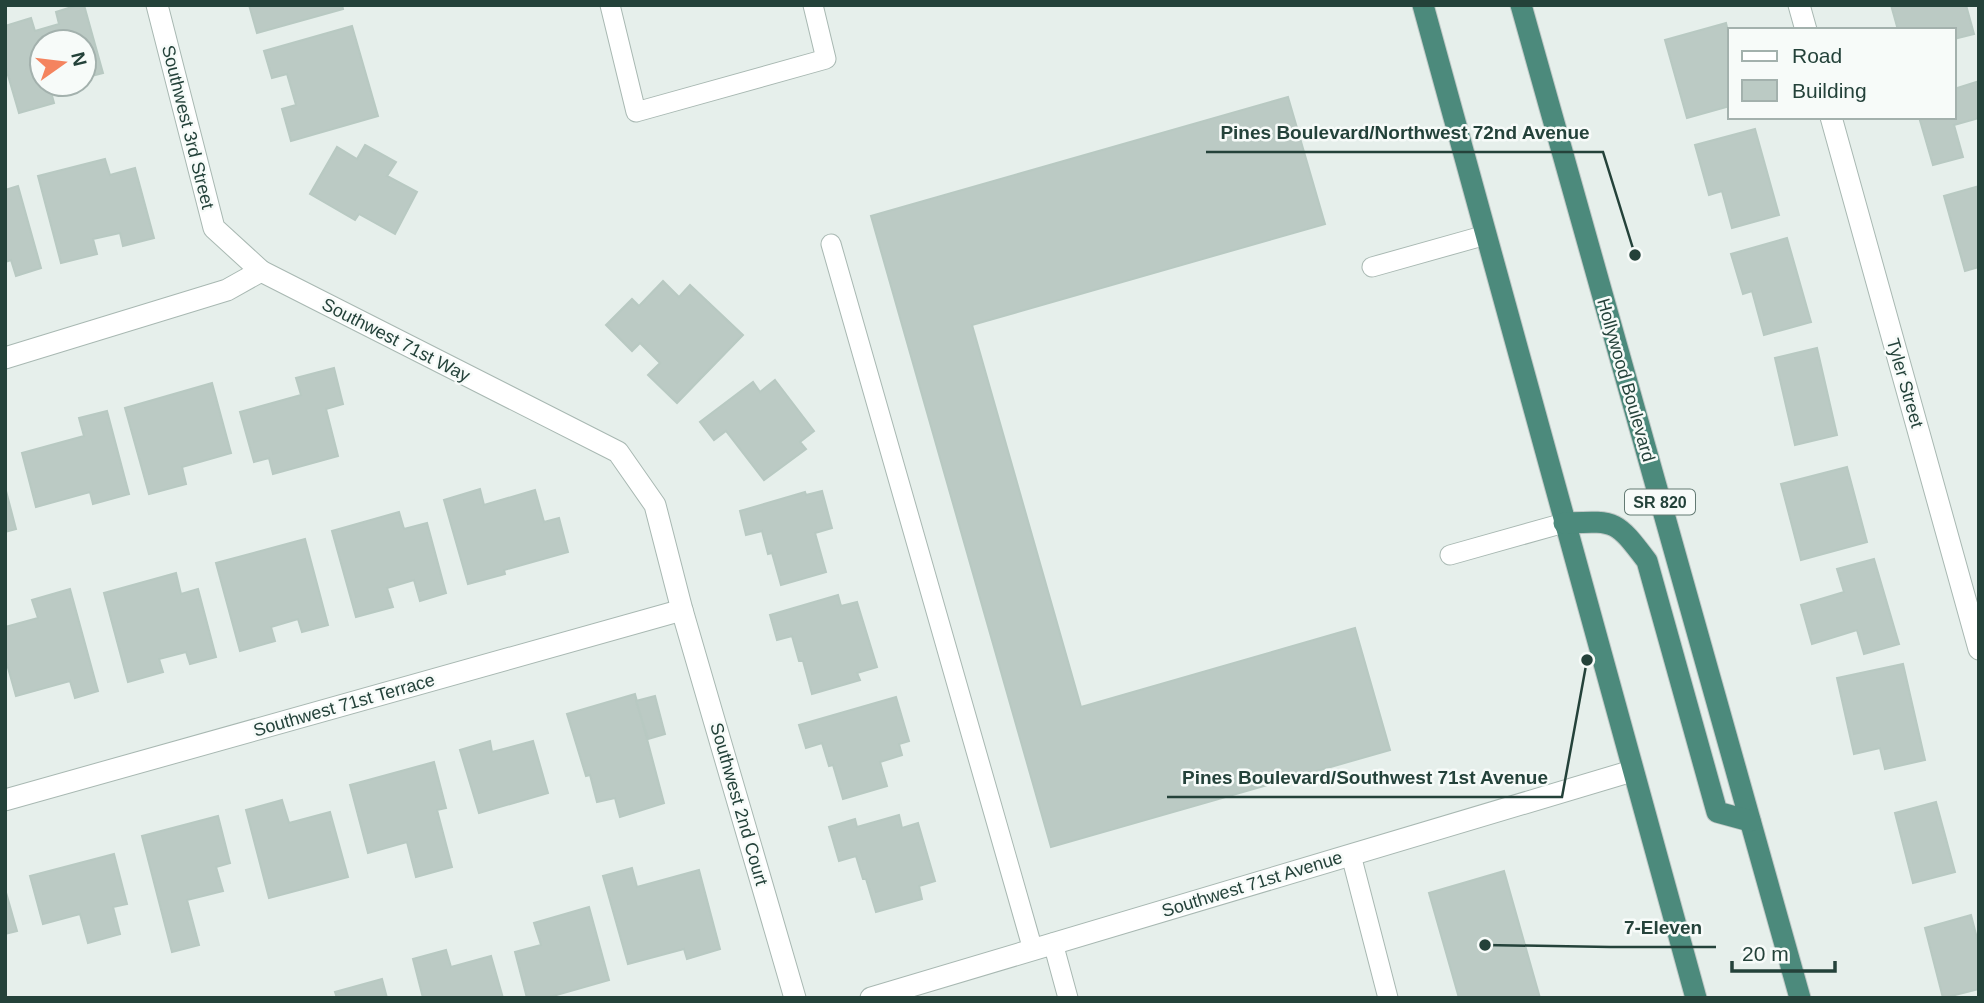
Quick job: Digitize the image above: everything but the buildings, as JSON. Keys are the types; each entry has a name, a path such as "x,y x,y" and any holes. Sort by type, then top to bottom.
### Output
{"highway":[{"path":"1423,5 1696,998"},
{"name":"Hollywood Boulevard","path":"1521,5 1800,998"},
{"path":"1564,523 1607,521 1625,533 1647,561 1717,812 1750,821"}],"street":[{"name":"Southwest 3rd Street","path":"157,5 214,228 261,271"},
{"path":"1799,5 1805,28"},
{"name":"Tyler Street","path":"1831,119 1979,649"},
{"path":"5,358 227,290 261,271"},
{"name":"Southwest 71st Way","path":"261,271 618,452 654,505 682,610"},
{"name":"Southwest 71st Terrace","path":"5,800 682,610"},
{"name":"Southwest 2nd Court","path":"682,610 796,998"},
{"name":"Southwest 71st Avenue","path":"872,998 1632,771"}],"lane":[{"path":"610,5 636,112 826,59 813,5"},
{"path":"1372,267 1486,235"},
{"path":"831,244 1043,946 1068,998"},
{"path":"1450,555 1564,523"},
{"path":"1351,855 1388,998"}],"place":[{"name":"Pines Boulevard/Northwest 72nd Avenue","path":"1635,255"},
{"name":"Pines Boulevard/Southwest 71st Avenue","path":"1587,660"},
{"name":"7-Eleven","path":"1485,945"}]}
